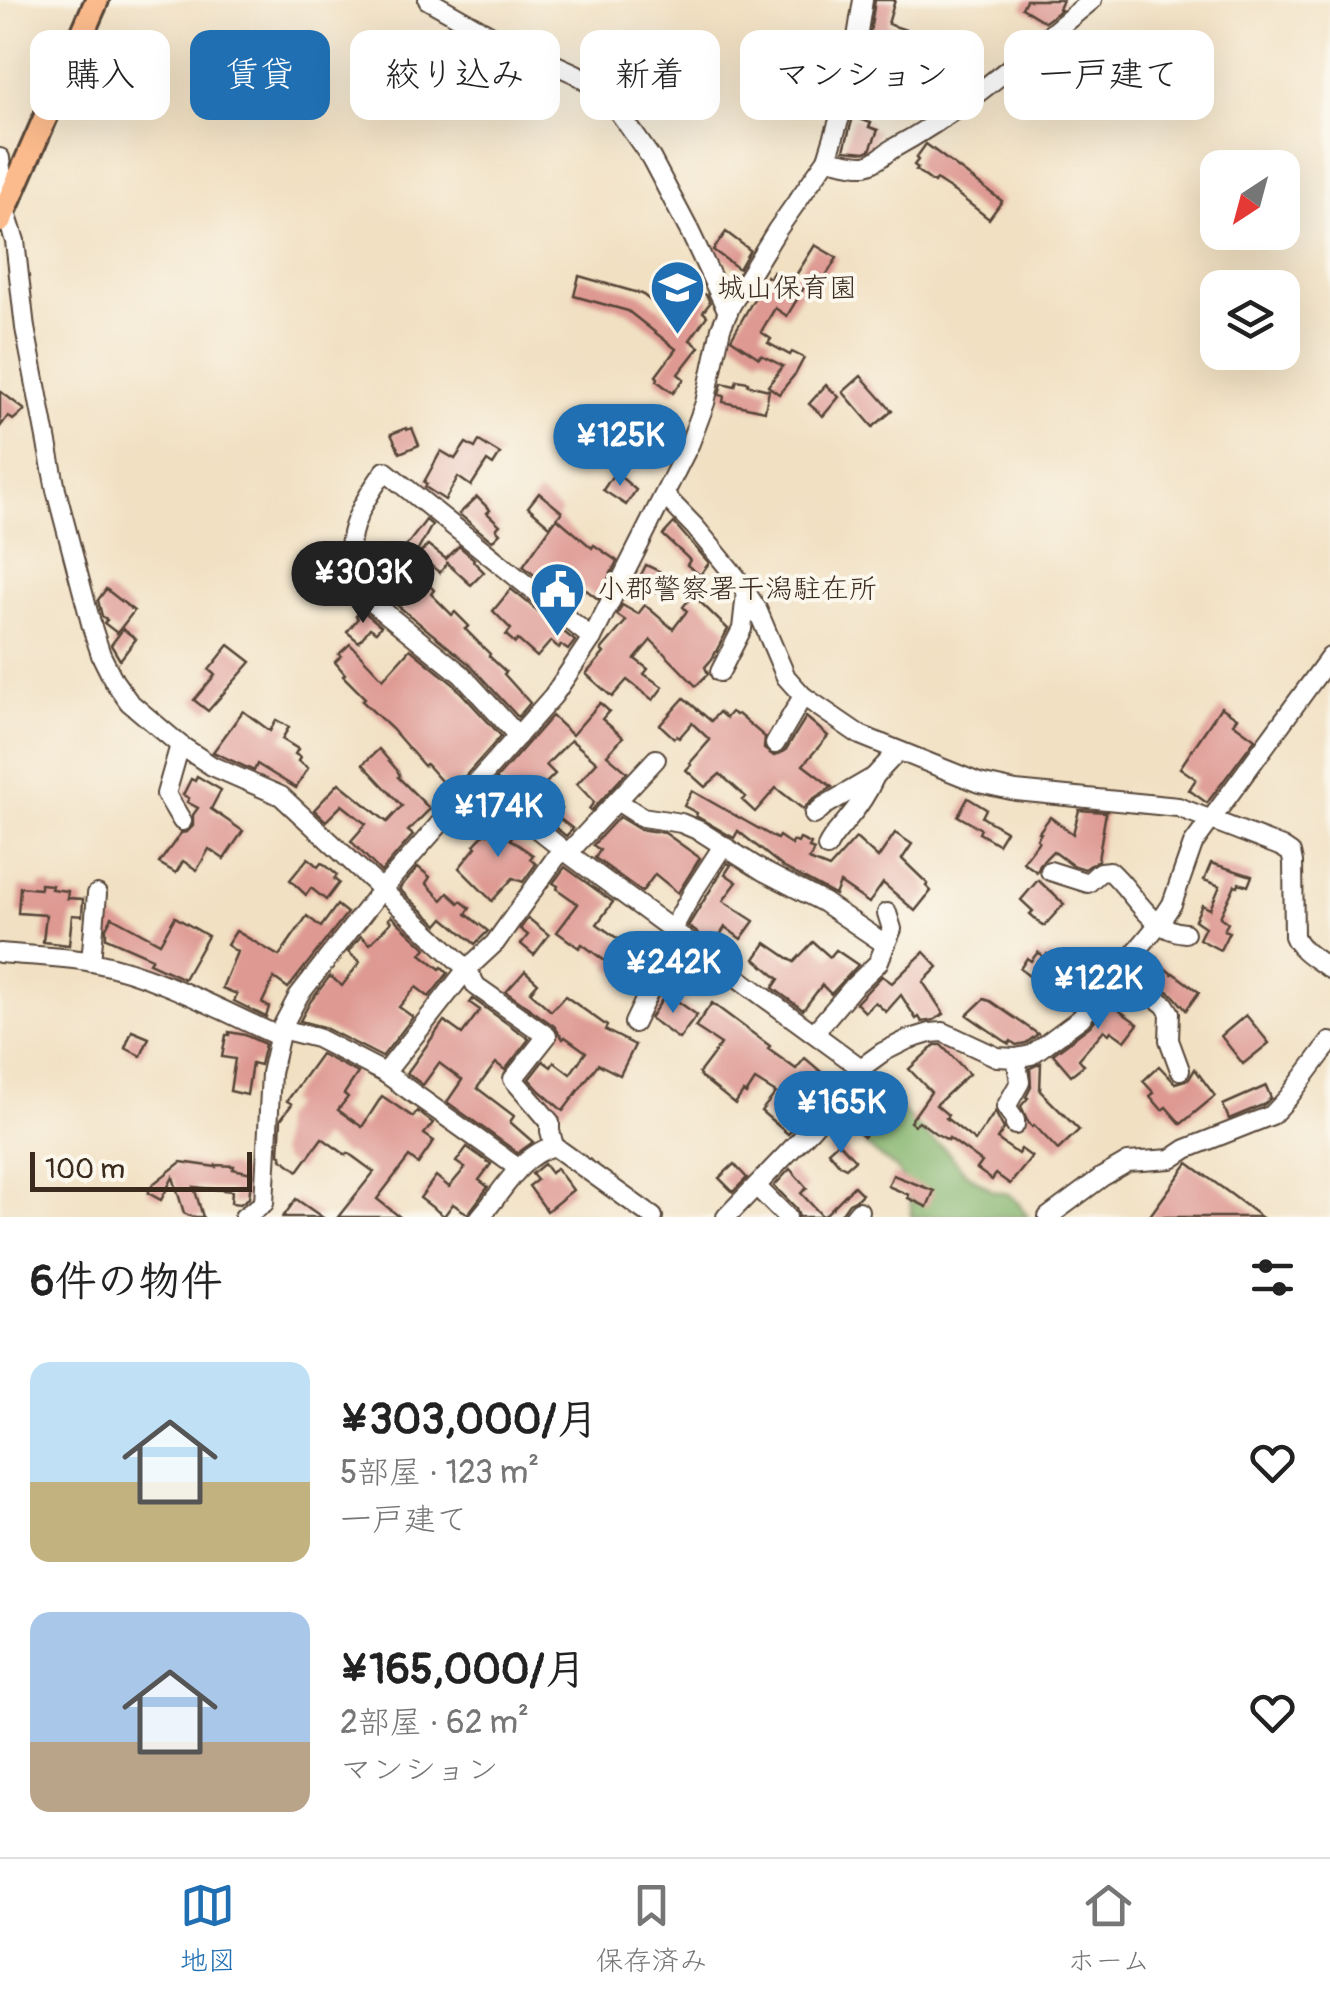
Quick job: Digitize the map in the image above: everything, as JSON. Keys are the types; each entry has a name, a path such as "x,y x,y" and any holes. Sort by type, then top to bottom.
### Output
{"main road":[{"path":"2,215 96,0"}],"street":[{"path":"428,0 492,36 576,74 609,98 651,158 728,312"},
{"path":"244,1217 267,1210 271,1073 280,1032 299,995 382,889 553,696 592,638 690,443 705,403 720,328 778,230 828,159 849,88 863,0"},
{"path":"828,159 871,164 916,137 988,85 1092,0"},
{"path":"0,158 2,215 15,241 24,328 56,490 75,570 101,655 114,681 129,702 180,745 212,766 281,796 467,969 476,986 547,1036 513,1079 550,1122 554,1146 653,1217"},
{"path":"518,736 461,674 382,611 358,586 351,568 354,518 385,471 592,638"},
{"path":"664,496 696,527 757,608 786,677 803,696 860,734 978,783 1016,791 1178,807 1282,847 1294,862 1294,936 1304,950 1330,969"},
{"path":"720,672 742,630 746,593"},
{"path":"726,1217 862,1068 895,1046 930,1032 944,1032 996,1056 1016,1058 1030,1054 1080,1018 1158,925 1172,904 1192,844 1328,662"},
{"path":"775,744 803,696"},
{"path":"180,745 166,794 182,821"},
{"path":"814,816 824,806 874,778 898,751"},
{"path":"385,1073 467,969 495,944 565,851 656,759"},
{"path":"827,847 868,793 874,778"},
{"path":"478,781 565,851 862,1068"},
{"path":"617,802 642,818 681,823 700,831 763,871 823,902 886,944"},
{"path":"634,1023 675,931 723,846"},
{"path":"1050,871 1088,883 1100,872 1110,870 1158,925 1185,933"},
{"path":"91,962 97,894"},
{"path":"814,1033 878,963 892,929 887,913"},
{"path":"0,953 91,962 164,984 280,1032 317,1038 385,1073 518,1168"},
{"path":"1121,971 1170,1013 1169,1040 1180,1070"},
{"path":"1048,1217 1128,1162 1172,1159 1186,1149 1265,1119 1288,1098 1330,1042"},
{"path":"1015,1125 1006,1107 1020,1082 1016,1058"},
{"path":"480,1217 518,1168 554,1146"},
{"path":"757,1187 787,1217"}],"green space":[{"path":"898,1105 964,1171 993,1191 1008,1194 1028,1217 911,1217 907,1185 896,1168 867,1147 859,1132 865,1121 881,1129"}],"building":[{"path":"875,0 895,0 888,24 906,30 870,30"},
{"path":"1026,0 1063,0 1061,10 1045,22 1022,8"},
{"path":"852,120 871,123 869,127 878,130 870,150 844,150"},
{"path":"926,144 1002,201 989,219 956,193 916,170 916,158"},
{"path":"726,232 750,250 739,269 713,250"},
{"path":"815,245 837,258 819,287 808,281 787,316 775,308 761,332 771,339 768,343 804,358 779,394 768,386 783,366 761,355 759,358 731,339 767,276 770,278 773,272 791,283"},
{"path":"579,276 642,294 673,319 697,288 707,296 710,303 703,312 707,316 690,340 699,347 678,374 684,379 673,393 656,376 676,349 628,311 574,296"},
{"path":"861,376 892,411 873,427 843,392"},
{"path":"737,380 769,390 765,411 723,402 724,396 719,395 722,383 735,386"},
{"path":"826,385 839,397 823,416 809,404"},
{"path":"0,391 25,410 13,420 8,416 0,427"},
{"path":"412,428 419,445 400,453 391,434"},
{"path":"479,441 500,454 493,465 487,461 471,486 458,477 445,500 425,487 441,451 455,459 466,443 475,448"},
{"path":"615,472 636,490 626,505 603,490"},
{"path":"539,493 562,512 550,526 528,507"},
{"path":"477,497 500,525 496,529 500,533 492,541 459,514"},
{"path":"557,518 592,548 594,545 617,561 598,599 585,589 573,606 523,566"},
{"path":"426,520 432,525 412,561 418,566 414,570 434,590 431,594 469,626 465,629 530,703 518,717 469,664 375,587"},
{"path":"674,523 709,563 700,575 663,535"},
{"path":"428,545 446,559 459,546 484,572 471,585 447,563 440,573 418,555"},
{"path":"646,565 665,574 656,593 637,583"},
{"path":"106,589 134,611 117,633 104,623 107,620 98,600"},
{"path":"511,589 575,641 568,650 551,641 537,657 506,635 511,629 493,611"},
{"path":"693,595 728,629 705,667 708,674 696,686 651,640 635,659 648,669 644,674 663,687 653,700 627,680 612,697 586,674 626,621 617,615 622,605 638,614 645,605 673,629"},
{"path":"362,610 381,626 376,632 370,628 359,642 347,632"},
{"path":"123,629 136,639 120,660 111,645"},
{"path":"350,644 383,679 410,649 452,683 501,736 451,792 362,701 365,698 343,676 335,662"},
{"path":"229,645 251,662 208,711 194,700 215,675 209,670"},
{"path":"684,698 711,721 719,712 726,718 731,712 738,714 765,737 764,749 774,756 785,751 806,717 828,736 803,765 832,787 803,809 776,788 755,812 742,800 746,797 720,774 705,787 686,770 710,740 692,723 679,738 660,725"},
{"path":"600,703 609,711 602,719 623,737 607,755 627,772 591,811 594,802 577,784 597,762 571,740 546,765 555,774 542,787 562,809 556,816 573,829 566,836 496,779 552,716 572,735"},
{"path":"1221,707 1237,718 1233,723 1255,739 1207,803 1189,790 1196,779 1180,768"},
{"path":"243,711 270,731 276,720 289,727 282,739 298,749 298,761 308,768 296,788 257,764 254,771 213,752"},
{"path":"379,749 397,770 398,777 430,809 408,831 413,835 381,872 351,841 366,824 342,805 326,821 314,810 339,783 387,822 402,806 363,764"},
{"path":"197,776 221,790 211,809 243,831 224,859 209,849 197,870 183,861 176,873 159,863 181,833 193,826 198,808 183,795 191,779 195,781"},
{"path":"692,791 777,839 779,836 792,845 800,839 811,844 809,848 814,850 809,860 829,868 856,838 878,858 895,833 912,844 902,859 931,891 915,911 883,883 869,903 840,883 835,895 783,867 738,831 734,838 696,816 684,806"},
{"path":"968,798 986,809 982,817 1006,831 998,844 958,816"},
{"path":"1079,810 1106,812 1098,860 1085,869 1053,851 1037,872 1023,862 1050,817 1073,834"},
{"path":"502,817 518,829 510,839 533,855 530,859 536,864 523,882 513,878 492,901 459,868 474,845"},
{"path":"619,817 639,829 665,833 700,858 678,893 655,874 642,892 595,858 600,850 593,845"},
{"path":"308,858 337,875 334,879 339,883 326,900 311,888 306,895 290,880"},
{"path":"727,863 731,865 725,874 737,882 723,901 754,921 741,939 725,927 714,945 688,926"},
{"path":"1211,863 1252,876 1248,886 1235,885 1220,917 1228,923 1224,930 1229,932 1220,950 1199,939 1205,927 1195,920 1202,905 1210,909 1220,886 1204,880"},
{"path":"418,867 430,877 426,883 442,900 448,893 461,901 470,908 466,914 488,931 475,944 444,918 438,925 399,889"},
{"path":"565,867 613,902 597,924 633,953 621,976 582,944 579,948 557,932 578,904 553,883"},
{"path":"1038,880 1064,904 1044,926 1021,900"},
{"path":"40,884 68,891 67,898 83,899 82,916 72,915 69,945 43,942 46,915 18,913 20,887 40,889"},
{"path":"337,905 347,913 288,988 274,978 262,1003 269,1007 266,1017 234,1001 237,994 222,988 237,952 227,945 236,931 279,956 307,916 321,927"},
{"path":"391,916 426,948 421,954 448,973 429,997 416,987 399,1007 413,1017 382,1057 323,1027 300,1021 330,976 342,986 360,962 348,952 361,936 370,944 391,922"},
{"path":"112,917 160,943 175,917 208,936 184,979 149,963 152,958 106,938"},
{"path":"528,918 549,935 534,955 521,944 528,935 520,929"},
{"path":"813,942 830,957 836,950 858,965 831,994 822,985 803,1010 773,988 779,979 755,959 766,943 794,962"},
{"path":"924,952 938,967 923,982 944,1014 922,1022 901,995 886,1012 875,1002 865,1012 856,1003 882,976 892,983"},
{"path":"1038,952 1071,971 1085,954 1106,969 1072,1009 1020,969 1027,958 1031,961"},
{"path":"1149,955 1199,992 1186,1010 1138,968"},
{"path":"525,971 538,983 530,992 551,1011 565,996 607,1026 605,1030 635,1045 620,1075 598,1064 563,1111 529,1079 543,1061 551,1067 554,1062 570,1074 586,1052 563,1039 554,1026 506,992"},
{"path":"1122,988 1132,996 1120,1011 1138,1024 1125,1041 1104,1030 1079,1059 1084,1065 1071,1075 1053,1054 1090,1026"},
{"path":"668,991 697,1015 679,1039 650,1018"},
{"path":"473,999 529,1039 505,1070 496,1063 477,1088 514,1116 510,1122 533,1142 518,1153 447,1102 462,1080 439,1063 423,1085 407,1073 444,1021 462,1034 480,1010 470,1003"},
{"path":"984,999 1038,1034 1026,1043 1009,1044 967,1015"},
{"path":"712,1003 796,1069 805,1058 834,1083 818,1102 796,1087 792,1092 810,1111 788,1134 761,1111 776,1093 755,1080 735,1104 700,1076 721,1044 695,1027"},
{"path":"1246,1015 1269,1043 1243,1064 1221,1036"},
{"path":"132,1031 149,1038 141,1056 125,1048"},
{"path":"229,1032 265,1044 260,1065 252,1063 247,1095 230,1091 235,1059 222,1057"},
{"path":"935,1045 941,1045 969,1074 936,1105 948,1115 946,1118 975,1141 995,1112 1004,1129 997,1139 1018,1154 1021,1149 1032,1157 1010,1184 996,1174 992,1180 977,1169 982,1162 949,1138 919,1121 914,1125 910,1122 931,1092 909,1069"},
{"path":"321,1054 358,1073 338,1110 362,1127 382,1096 413,1117 417,1111 433,1123 424,1134 434,1141 418,1164 409,1157 377,1199 400,1217 338,1217 374,1172 322,1138 298,1171 279,1154 281,1119 292,1104 287,1101"},
{"path":"1041,1063 1040,1091 1079,1130 1058,1150 1032,1127 1021,1106 1031,1087 1030,1068"},
{"path":"1159,1066 1175,1083 1189,1079 1195,1069 1215,1096 1181,1124 1166,1107 1162,1110 1143,1081"},
{"path":"1266,1086 1271,1098 1265,1104 1229,1119 1223,1105"},
{"path":"863,1101 878,1113 864,1137 850,1126"},
{"path":"838,1142 855,1160 846,1168 828,1151"},
{"path":"467,1147 491,1164 479,1180 488,1187 468,1214 453,1204 444,1216 420,1198 436,1176 449,1187 465,1168 456,1162"},
{"path":"181,1162 234,1166 233,1169 252,1173 249,1198 240,1204 231,1203 232,1191 194,1187 203,1217 192,1217 184,1213 173,1177 161,1200 148,1193 153,1184"},
{"path":"1188,1163 1232,1195 1261,1217 1149,1217"},
{"path":"544,1164 551,1173 556,1168 573,1190 547,1211 529,1186 537,1180 532,1174"},
{"path":"734,1164 747,1178 733,1192 719,1178"},
{"path":"790,1169 807,1188 801,1193 823,1217 799,1217 796,1208 774,1186"},
{"path":"893,1175 934,1191 927,1207 888,1186"},
{"path":"854,1186 862,1194 839,1217 823,1217"},
{"path":"296,1199 322,1217 283,1217"}],"place":[{"name":"城山保育園","path":"678,337"},
{"name":"小郡警察署干潟駐在所","path":"558,638"}]}
